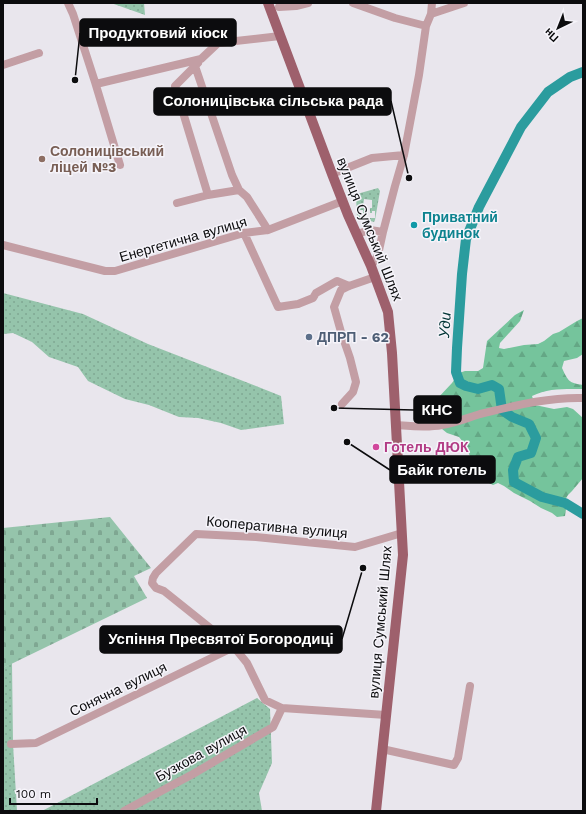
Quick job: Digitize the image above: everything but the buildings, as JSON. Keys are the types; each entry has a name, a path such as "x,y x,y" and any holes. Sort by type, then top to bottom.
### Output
{"main road":[{"name":"вулиця Сумський Шлях","path":"268,3 332,174 371,266 388,312 392,353 403,555 376,811"}],"street":[{"path":"68,3 96,84 120,165"},
{"path":"278,7 296,6 308,3"},
{"path":"352,3 395,18 426,26"},
{"path":"371,266 378,255 394,186 404,155 419,75 426,26 431,14 432,3"},
{"path":"431,14 464,3"},
{"path":"208,195 175,86 218,43 280,36"},
{"path":"3,65 39,54"},
{"path":"96,84 201,59"},
{"path":"195,66 232,175 239,190 247,197 268,230"},
{"path":"332,174 372,158 404,155"},
{"path":"176,203 208,195 239,190"},
{"name":"Енергетична вулиця","path":"3,245 105,271 115,271 244,232 268,230 343,201"},
{"path":"357,234 370,230 383,232"},
{"path":"244,232 278,307 298,304 313,298 316,293 337,280 349,286"},
{"path":"342,404 353,392 356,382 334,307 341,290 375,277"},
{"path":"396,425 443,425 519,405 565,398 583,398"},
{"name":"Кооперативна вулиця","path":"234,647 164,591 156,588 152,583 156,573 196,534 256,537 355,547 402,533"},
{"path":"234,647 248,663 265,700 282,708 386,715"},
{"name":"Сонячна вулиця","path":"11,744 36,743 234,647"},
{"path":"382,749 454,765 458,758 470,686"},
{"name":"Бузкова вулиця","path":"124,811 193,774 273,727 282,708"}],"green space":[{"path":"111,3 144,3 145,15"},
{"path":"378,188 380,191 375,220 374,222 370,221 370,218 375,218 375,211 370,213 370,208 372,208 372,200 364,199 363,207 365,208 365,213 363,213 363,210 360,210 360,217 365,218 365,221 361,221 357,217 357,194"},
{"path":"3,293 83,314 148,344 281,396 284,424 241,430 221,423 198,418 179,417 149,405 125,399 88,381 78,367 49,357 32,342 13,333 3,334"},
{"path":"524,310 520,321 500,343 499,348 504,349 538,344 583,318 583,354 577,358 564,361 562,368 570,381 583,385 583,389 550,390 532,396 535,405 554,409 567,407 573,409 583,418 583,478 565,500 565,516 557,517 498,483 493,485 481,479 474,470 471,458 463,442 459,437 447,433 438,425 434,410 436,400 459,373 465,371 478,371 483,368 487,341 515,315"},
{"path":"110,517 151,568 134,576 147,598 3,668 3,528"},
{"path":"12,663 13,744 17,811 3,811 3,668"},
{"path":"257,698 270,709 272,763 259,793 262,811 42,811"}],"waterway":[{"name":"Уди","path":"583,72 570,77 548,92 521,127 479,207 466,239 462,274 456,372 460,383 466,386 478,389 492,385 499,389 502,410 512,417 529,424 536,438 531,453 518,457 513,470 514,482 542,497 565,503 583,514"}],"place":[{"name":"Продуктовий кіоск","path":"75,80"},
{"name":"Солоницівський ліцей №3","path":"42,159"},
{"name":"Солоницівська сільська рада","path":"409,178"},
{"name":"Приватний будинок","path":"414,225"},
{"name":"ДПРП - 62","path":"309,337"},
{"name":"КНС","path":"334,408"},
{"name":"Байк готель","path":"347,442"},
{"name":"Готель ДЮК","path":"376,447"},
{"name":"Успіння Пресвятої Богородиці","path":"363,568"}]}
